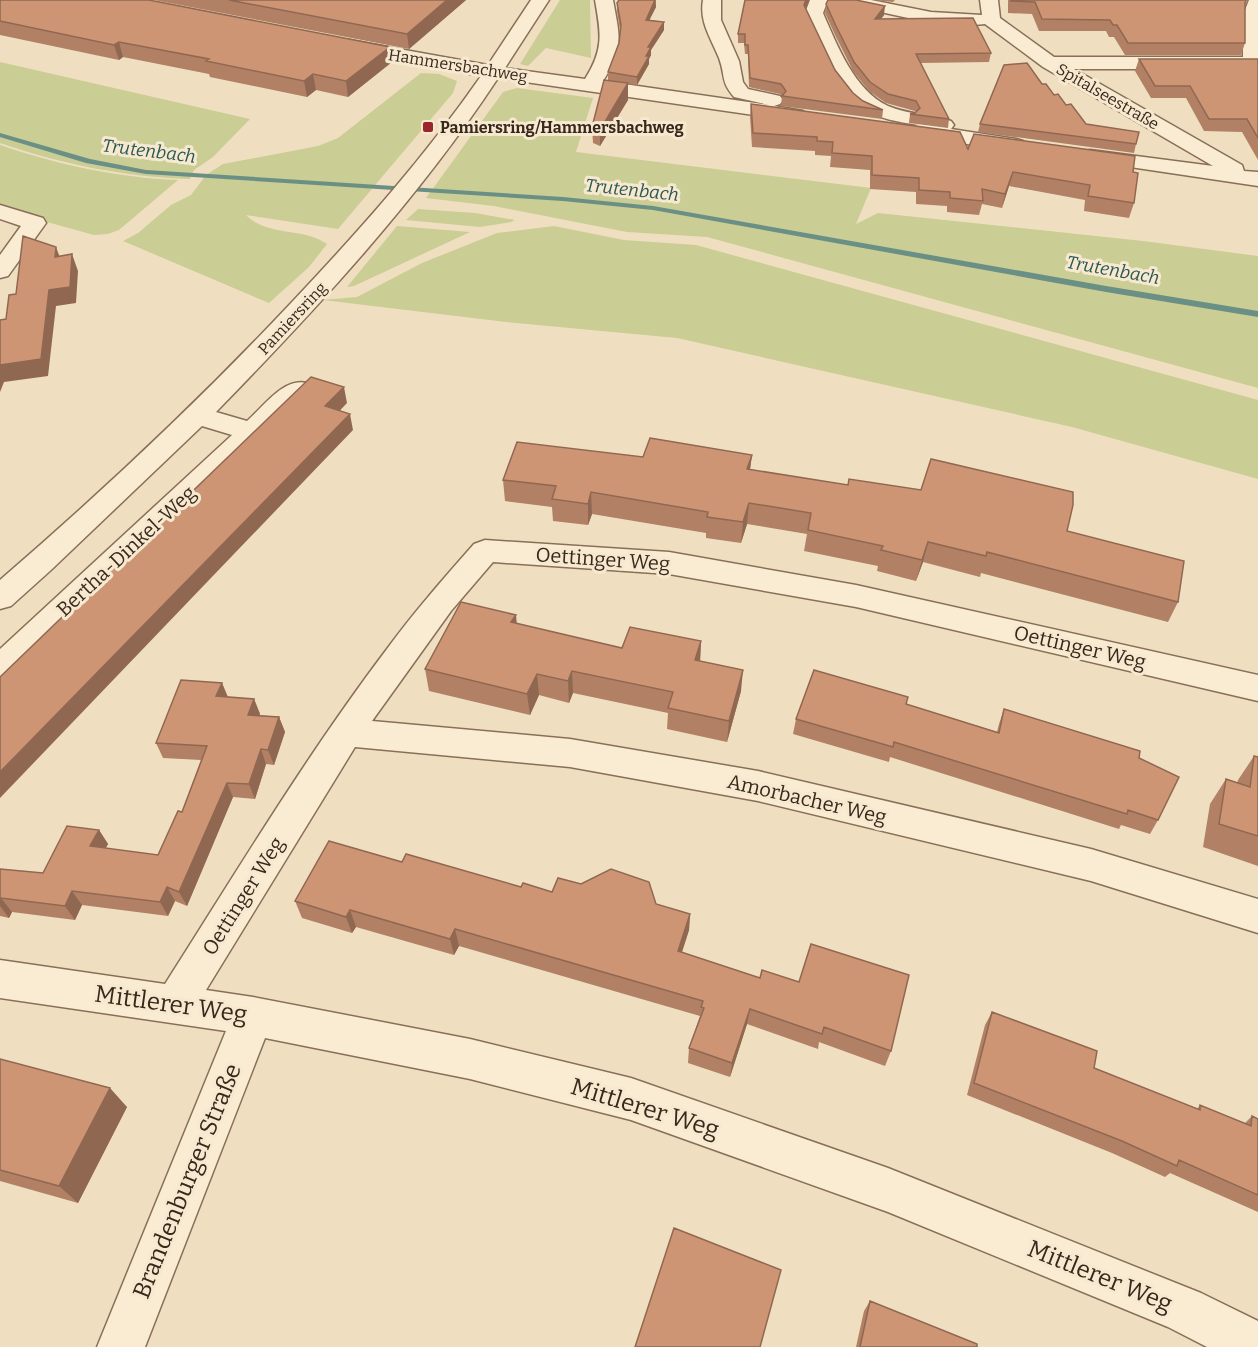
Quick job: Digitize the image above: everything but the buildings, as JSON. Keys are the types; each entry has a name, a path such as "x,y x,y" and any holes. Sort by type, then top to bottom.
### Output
{"street":[{"name":"Pamiersring","path":"0,598 64,542 237,377 389,212 424,169 494,72 540,0"},
{"path":"590,86 606,61 611,37 604,0"},
{"name":"Hammersbachweg","path":"331,43 494,72 814,118 806,107 741,93 733,83 734,70 728,52 715,31 709,8 712,0"},
{"path":"819,0 814,13 822,35 840,66 868,104 894,114 944,124 952,129 956,137"},
{"path":"850,0 895,12 938,19 990,10"},
{"name":"Spitalseestraße","path":"990,10 1050,63 1252,178"},
{"path":"1050,63 1255,63 1256,10"},
{"path":"862,123 1037,148"},
{"path":"1072,153 1252,178"},
{"path":"0,212 35,224 0,271"},
{"name":"Bertha-Dinkel-Weg","path":"0,669 298,389"},
{"path":"197,415 252,432"},
{"name":"Oettinger Weg","path":"175,1004 346,732 442,599 485,551 669,563 845,594 1258,688"},
{"name":"Amorbacher Weg","path":"346,732 570,753 758,786 1091,865 1258,916"},
{"name":"Mittlerer Weg","path":"0,979 253,1016 470,1059 631,1099 888,1190 1184,1310 1258,1347"},
{"name":"Brandenburger Straße","path":"121,1347 253,1016"}],"green space":[{"path":"560,0 590,0 591,58 546,48 528,66 520,64"},
{"path":"0,62 250,119 213,157 194,170 190,179 117,172 70,163 0,143"},
{"path":"421,73 439,74 457,81 453,93 338,229 246,215 264,226 307,235 327,244 309,267 269,303 123,241 138,233 171,205 191,195 206,175 223,164 318,146 338,138"},
{"path":"517,88 593,98 576,152 871,188 856,224 878,213 1143,241 1258,256 1258,388 707,237 627,232 494,206 426,198 503,92"},
{"path":"0,145 88,169 178,180 119,230 94,235 0,209"},
{"path":"418,209 475,213 515,220 480,227 406,220"},
{"path":"397,226 470,232 354,286 347,287"},
{"path":"554,226 624,240 696,245 1258,400 1258,479 1072,427 677,338 506,322 323,300 357,297 422,263 497,233"}],"waterway":[{"name":"Trutenbach","path":"0,135 89,161 146,172 563,199 653,208 1258,314"}],"place":[{"name":"Pamiersring/Hammersbachweg","path":"428,127"}]}
